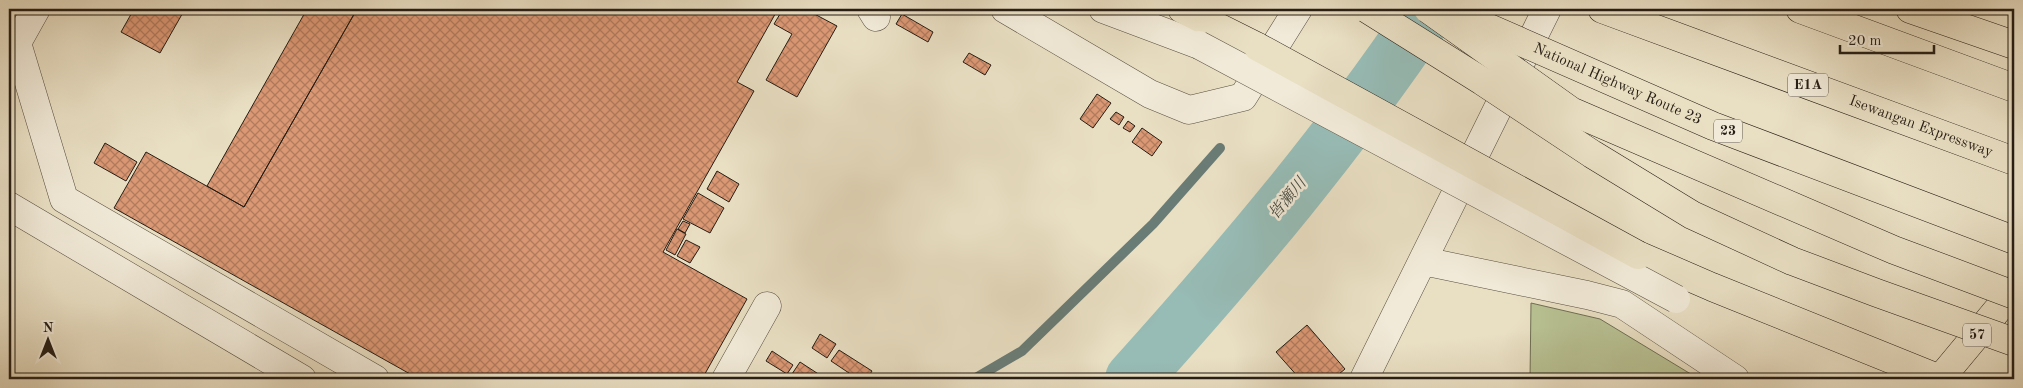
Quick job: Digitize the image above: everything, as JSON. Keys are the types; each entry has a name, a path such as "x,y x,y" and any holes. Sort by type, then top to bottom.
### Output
{"main road":[{"path":"1182,9 1258,47 1638,255 1940,379"},
{"path":"1367,9 1482,81 1592,154 1692,215 1792,261 1877,294 2014,342"},
{"path":"1428,9 1570,111 1894,250 2014,295"},
{"name":"National Highway Route 23","path":"1447,9 1713,126 2014,240"},
{"name":"Isewangan Expressway","path":"1602,9 2014,161"},
{"path":"1800,9 2014,88"},
{"path":"1910,9 2014,45"},
{"name":"57","path":"1940,379 2014,290"}],"street":[{"path":"36,9 17,43 64,199 375,379"},
{"path":"1005,9 1150,94 1189,110 1243,97 1298,9"},
{"path":"1103,9 1199,45 1676,299 1678,320 1734,361 1735,379"},
{"path":"1364,379 1547,9"},
{"path":"9,206 302,379"},
{"path":"1423,260 1587,294 1622,304 1735,379"},
{"path":"726,379 767,306"}],"green space":[{"path":"1531,303 1600,319 1699,379 1530,379"}],"building":[{"path":"134,9 185,9 160,53 121,32"},
{"path":"307,9 357,9 244,207 207,186"},
{"path":"357,9 778,9 737,82 754,91 663,252 747,299 702,379 419,379 114,208 146,152 244,207"},
{"path":"783,9 805,9 837,26 797,97 766,80 792,34 774,24"},
{"path":"902,14 933,32 928,42 896,24"},
{"path":"969,53 991,65 985,75 963,62"},
{"path":"1097,94 1111,103 1093,128 1080,119"},
{"path":"1116,112 1124,117 1119,125 1110,119"},
{"path":"1128,121 1135,126 1130,132 1123,128"},
{"path":"1142,128 1162,142 1152,156 1132,142"},
{"path":"105,143 137,162 126,181 94,163"},
{"path":"717,171 739,184 729,202 707,189"},
{"path":"698,193 724,208 710,233 683,219"},
{"path":"683,221 690,224 685,233 678,229"},
{"path":"677,229 686,234 675,255 666,250"},
{"path":"686,240 700,247 690,263 677,256"},
{"path":"1307,325 1345,369 1333,379 1300,379 1276,352"},
{"path":"820,334 836,344 827,358 812,348"},
{"path":"839,350 872,371 867,379 858,379 831,361"},
{"path":"772,351 793,365 787,374 766,361"},
{"path":"800,362 823,377 821,379 793,379 790,377"}],"waterway":[{"name":"皆瀬川","path":"1133,379 1212,290 1288,199 1360,106 1429,9"},
{"path":"974,379 1022,351 1153,224 1220,148"}]}
